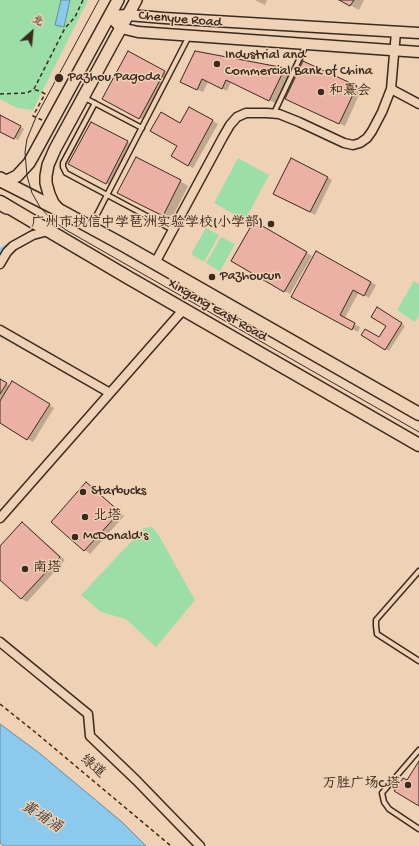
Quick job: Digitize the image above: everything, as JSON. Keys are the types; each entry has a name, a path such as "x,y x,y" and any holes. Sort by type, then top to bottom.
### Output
{"main road":[{"path":"1,180 9,180 17,176 29,163 118,0"},
{"path":"59,210 53,203 49,194 46,183 46,169 55,149 136,0"},
{"name":"Xingang East Road","path":"1,180 91,227 419,414"},
{"name":"Xingang East Road","path":"2,204 183,310 419,445"}],"street":[{"name":"Chenyue Road","path":"110,16 128,15 419,33"},
{"name":"Chenyue Road","path":"110,16 121,28 138,32 394,49 419,52"},
{"path":"155,263 230,126 237,117 246,113 261,112 289,117 353,145 360,143 367,138 382,112 391,89 396,32"},
{"path":"391,89 419,104"},
{"path":"0,264 7,252 13,246 33,235 48,231"},
{"path":"0,518 183,310"},
{"path":"0,330 110,393"},
{"path":"0,642 88,714 90,736 136,780 200,846"}],"lane":[{"path":"91,227 189,36"},
{"path":"274,114 307,44"},
{"path":"83,97 142,128"},
{"path":"95,103 63,163 66,173 173,230"},
{"path":"419,571 376,620 377,634 419,661"},
{"path":"419,750 382,793 384,802 389,810 419,829"}],"path":[{"path":"0,94 27,93 34,89 65,28 75,17 83,0"},
{"path":"34,89 45,94 33,116 42,121"},
{"name":"绿道","path":"0,704 171,846"}],"green space":[{"path":"0,0 88,0 33,110 17,108 0,99"},
{"path":"238,158 269,175 245,220 214,203"},
{"path":"206,228 219,235 204,262 191,254"},
{"path":"221,237 235,244 220,271 206,263"},
{"path":"414,281 419,284 419,315 415,322 397,310"},
{"path":"152,527 158,534 195,600 156,647 126,619 101,612 81,595 144,528"}],"water":[{"path":"61,0 70,0 64,27 55,25"},
{"name":"黄埔涌","path":"0,724 38,752 122,822 146,846 4,846 0,843"}],"building":[{"path":"339,0 354,0 350,6"},
{"path":"128,51 165,71 139,119 102,99"},
{"path":"195,51 285,68 269,101 226,80 222,89 202,79 197,90 180,82"},
{"name":"和熹会","path":"303,61 357,86 339,124 285,99"},
{"path":"189,107 213,120 188,166 171,156 177,146 150,131 161,112 180,123"},
{"path":"0,115 21,126 14,139 0,132"},
{"path":"91,122 128,141 106,184 68,164"},
{"path":"136,157 181,180 163,216 117,193"},
{"path":"291,158 328,177 310,212 273,194"},
{"path":"254,221 307,252 284,292 231,261"},
{"path":"316,251 371,282 364,296 353,290 340,315 355,323 352,330 291,297"},
{"path":"377,307 402,323 385,350 361,335 365,329 379,337 386,326 371,317"},
{"path":"0,379 7,383 0,394"},
{"path":"12,381 50,404 27,440 0,423 0,401"},
{"name":"北塔","path":"86,482 120,512 84,551 51,522"},
{"name":"南塔","path":"22,522 60,557 21,599 0,580 0,546"},
{"name":"万胜广场C塔","path":"419,761 419,806 394,791 403,778 407,780"}],"waterway":[{"path":"0,253 12,245"}],"tram line":[{"path":"99,0 36,117 27,139 25,152 27,176 32,193 40,207 51,219 66,230 419,432"}],"place":[{"name":"Industrial and Commercial Bank of China","path":"217,64"},
{"name":"Pazhou Pagoda","path":"59,78"},
{"name":"和熹会","path":"321,92"},
{"name":"广州市执信中学琶洲实验学校(小学部)","path":"271,224"},
{"name":"Pazhoucun","path":"212,277"},
{"name":"Starbucks","path":"83,492"},
{"name":"北塔","path":"85,517"},
{"name":"McDonald's","path":"75,537"},
{"name":"南塔","path":"25,569"},
{"name":"万胜广场C塔","path":"408,785"}]}
